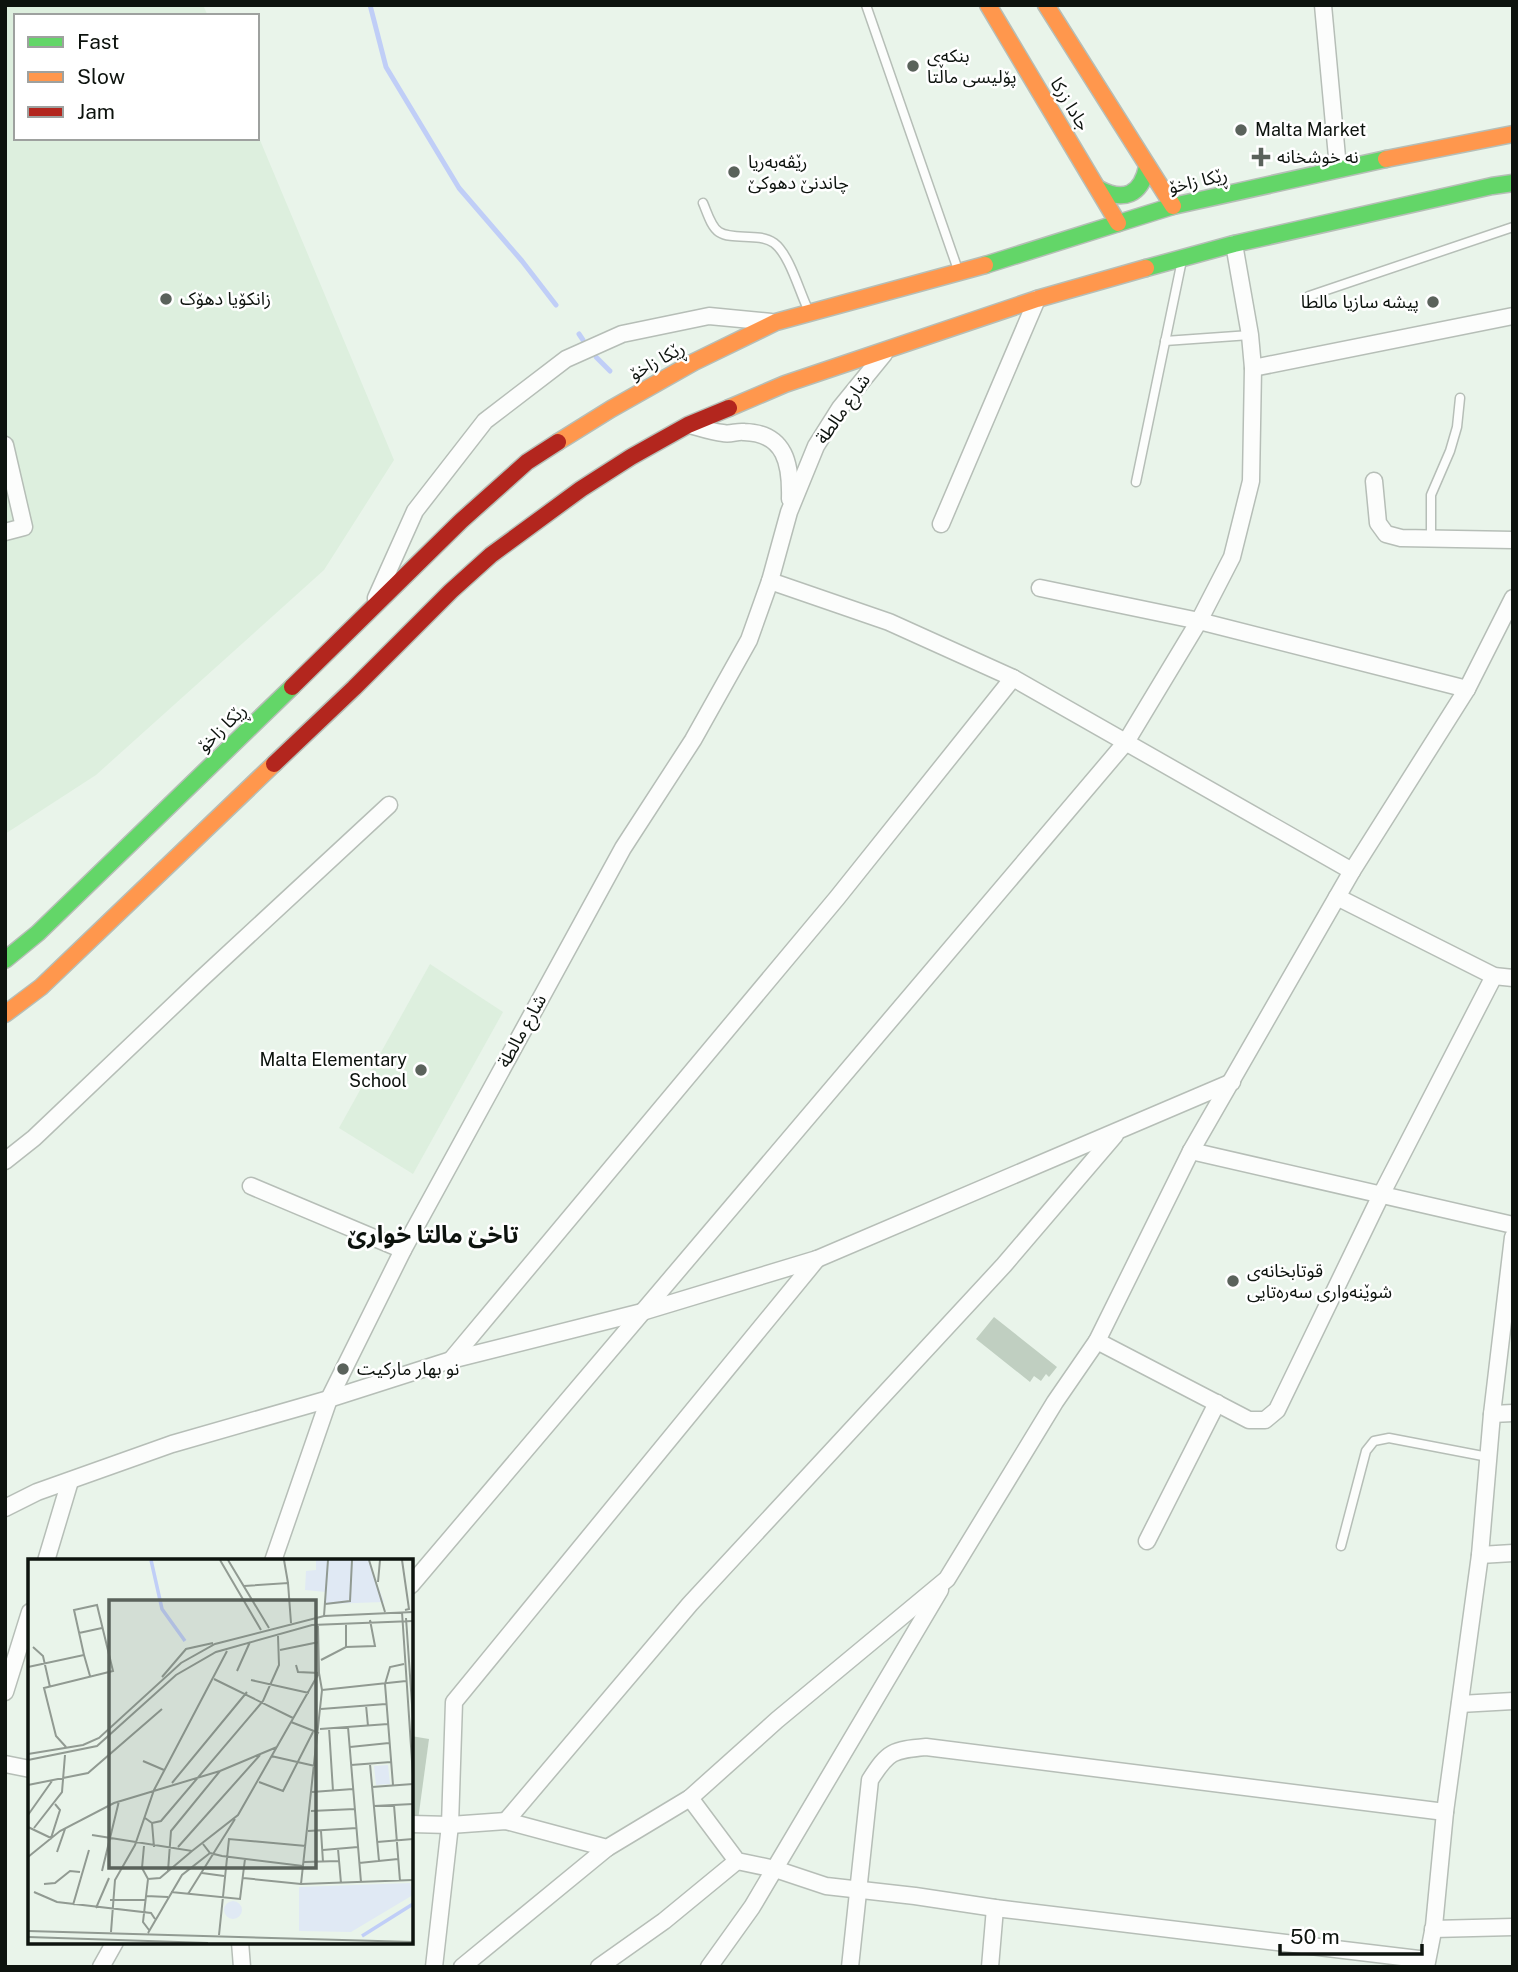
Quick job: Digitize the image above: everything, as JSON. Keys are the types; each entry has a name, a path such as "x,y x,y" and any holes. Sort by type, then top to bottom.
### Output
{"main road":[{"name":"جادا زرکا","path":"988,5 1118,223"},
{"name":"جادا زرکا","path":"1046,5 1173,206"},
{"name":"ڕێکا زاخۆ","path":"5,960 38,933 433,551 465,525 527,462 611,409 694,362 776,322 959,273 1173,206 1338,168 1513,134"},
{"path":"1099,189 1107,194 1126,196 1135,192 1146,177 1147,167"},
{"path":"5,1014 41,987 354,688 488,550 631,457 688,425 785,384 1037,299 1234,244 1513,183"}],"street":[{"path":"1323,5 1338,168"},
{"path":"413,1583 1126,742 1199,621 1232,557 1251,481 1253,368 1234,244"},
{"path":"941,524 1037,299"},
{"path":"371,611 415,511 485,422 566,359 622,334 709,316 776,322"},
{"path":"1253,368 1513,316"},
{"name":"شارع مالطة","path":"274,1559 329,1399 402,1250 623,848 693,740 749,639 770,581 789,512 816,446 840,408 888,348"},
{"name":"شارع مالطة","path":"688,425 725,434 761,434 780,447 790,471 789,512"},
{"path":"5,445 24,527 5,532"},
{"path":"1374,481 1378,523 1386,534 1401,538 1513,540"},
{"path":"770,581 889,622 1013,678 1352,871"},
{"path":"1040,588 1199,621 1467,689"},
{"path":"709,1967 752,1908 946,1580 1055,1402 1097,1341 1191,1151 1352,871 1467,689 1513,598"},
{"path":"451,1360 837,898 1013,678"},
{"path":"5,1161 34,1138 389,805"},
{"path":"1337,897 1494,976 1513,978"},
{"path":"1097,1341 1249,1420 1265,1420 1277,1409 1381,1195 1494,976"},
{"path":"5,1508 37,1492 172,1444 329,1399 451,1360 642,1312 817,1259 1232,1082"},
{"path":"506,1821 690,1604 1004,1265 1118,1132"},
{"path":"1191,1151 1513,1225"},
{"path":"251,1185 402,1250"},
{"path":"690,1798 737,1861 775,1869 826,1886 1426,1963 1433,1929 1480,1555 1492,1414 1513,1237"},
{"path":"434,1967 450,1825 454,1702 817,1259"},
{"path":"1147,1541 1216,1403"},
{"path":"1492,1414 1513,1413"},
{"path":"47,1559 70,1480"},
{"path":"1480,1555 1513,1553"},
{"path":"462,1967 607,1848 690,1798 777,1720 946,1580"},
{"path":"5,1692 28,1618"},
{"path":"1460,1704 1513,1701"},
{"path":"850,1967 870,1780 882,1761 899,1749 926,1747 1446,1812"},
{"path":"5,1764 28,1769"},
{"path":"413,1824 450,1825 506,1821 607,1848"},
{"path":"599,1967 664,1921 737,1861"},
{"path":"990,1967 995,1908"},
{"path":"1433,1929 1513,1927"},
{"path":"101,1967 114,1944"},
{"path":"240,1944 242,1967"}],"lane":[{"path":"866,5 959,273"},
{"path":"703,203 714,227 720,233 774,242 785,255 809,313"},
{"path":"1309,296 1513,227"},
{"path":"1136,481 1182,259"},
{"path":"1165,341 1250,335"},
{"path":"1431,538 1431,495 1450,451 1457,427 1460,398"},
{"path":"1342,1546 1366,1451 1374,1441 1389,1438 1488,1457"}],"shaded area":[{"name":"زانکۆیا دهۆک","path":"5,5 203,5 207,14 14,14 14,140 259,140 259,138 394,460 324,570 96,775 5,834"},
{"name":"Malta Elementary School","path":"430,964 503,1012 413,1174 339,1128"}],"building":[{"path":"994,1317 1057,1367 1049,1377 1046,1374 1041,1381 1034,1376 1030,1382 976,1339"},
{"path":"413,1736 429,1739 418,1820 413,1819"}],"waterway":[{"path":"370,5 386,67 459,188 556,305"},
{"path":"579,334 583,340"},
{"path":"596,357 610,371"}],"traffic: fast":[{"path":"985,265 1173,206 1386,159"},
{"path":"1099,189 1116,195 1130,193 1140,184 1147,167"},
{"path":"1146,268 1234,244 1513,183"},
{"path":"5,960 38,933 292,687"}],"traffic: slow":[{"path":"988,5 1118,223"},
{"path":"1046,5 1173,206"},
{"path":"1386,159 1513,134"},
{"path":"558,442 694,362 776,322 985,265"},
{"path":"729,408 785,384 1037,299 1146,268"},
{"path":"5,1014 41,987 274,764"}],"traffic: jam":[{"path":"274,764 491,555 581,489 631,457 688,425 729,408"},
{"path":"292,687 461,521 527,462 558,442"}],"place":[{"name":"بنکەی پۆلیسی ماڵتا","path":"913,66"},
{"name":"Malta Market","path":"1241,130"},
{"name":"نه خوشخانه","path":"1261,157"},
{"name":"رێڤەبەریا چاندنێ دهوکێ","path":"734,172"},
{"name":"زانکۆیا دهۆک","path":"166,299"},
{"name":"پيشه سازيا مالطا","path":"1433,302"},
{"name":"Malta Elementary School","path":"421,1070"},
{"name":"قوتابخانەی شوێنەواری سەرەتایی","path":"1233,1281"},
{"name":"نو بهار ماركيت","path":"343,1369"}],"district":[{"name":"تاخێ مالتا خوارێ","path":"433,1235"}]}
